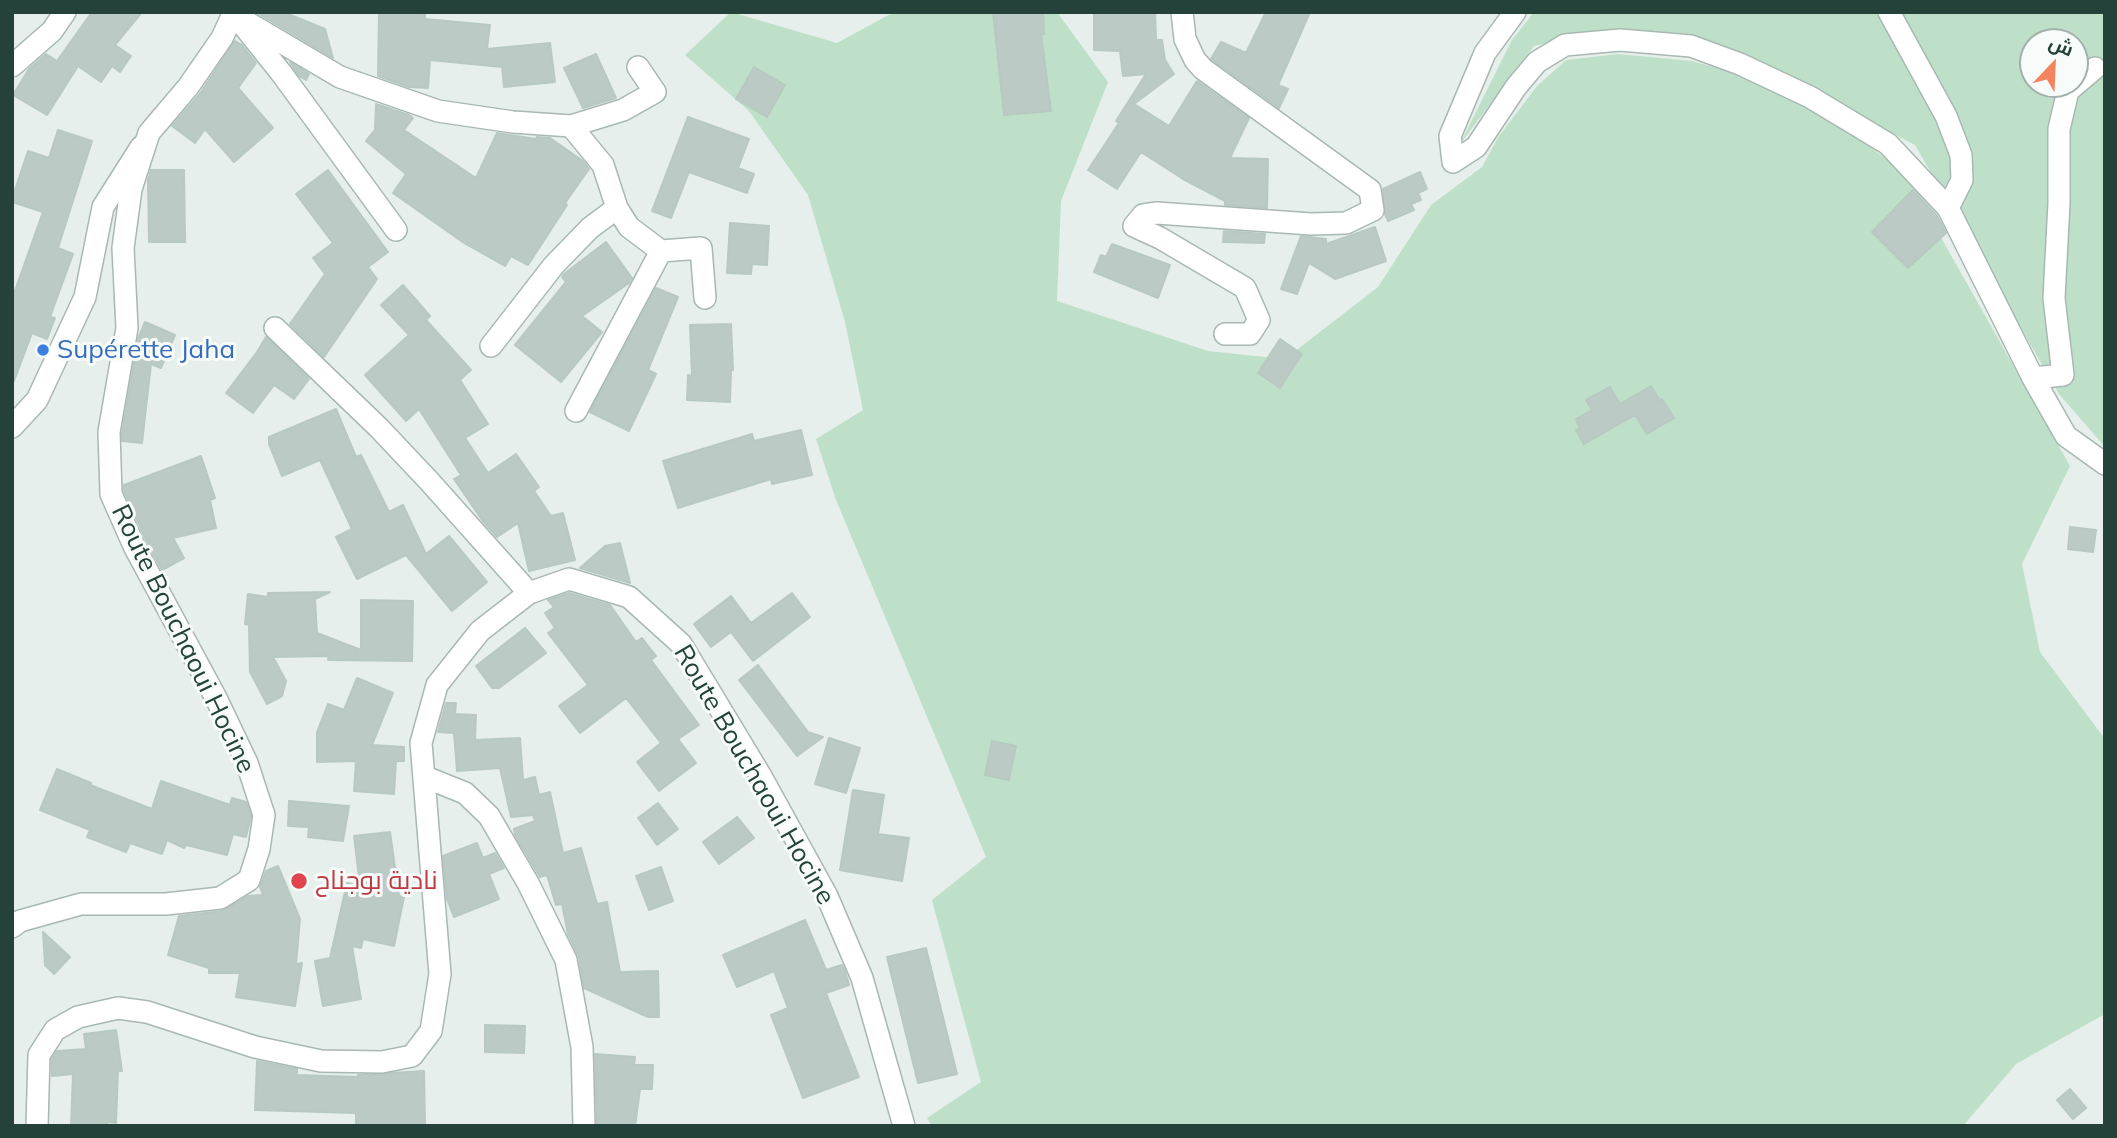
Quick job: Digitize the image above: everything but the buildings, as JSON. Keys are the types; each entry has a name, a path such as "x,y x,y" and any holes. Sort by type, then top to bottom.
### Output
{"street":[{"path":"12,66 52,31 65,12"},
{"path":"1182,12 1185,39 1195,60 1203,69 1370,190 1373,209 1346,223 1311,224 1157,213 1143,215 1134,226 1160,238 1245,288 1259,320 1250,334 1225,334"},
{"path":"1515,12 1485,53 1450,136 1453,162 1476,147 1537,61 1565,45 1620,40 1691,46 1740,64 1810,97 1888,144 1948,208 2033,378 2066,436 2105,464"},
{"path":"1889,12 1946,116 1961,155 1962,180 1948,208"},
{"path":"235,14 340,77 438,111 513,122 571,126 623,110 655,92 638,67"},
{"path":"235,14 396,230"},
{"name":"Route Bouchaoui Hocine","path":"12,928 20,921 82,904 166,904 220,898 248,880 259,849 264,815 247,763 216,698 134,546 111,494 109,432 127,328 123,248 131,189 149,134 188,87 235,14"},
{"path":"2033,378 2063,375 2054,298 2059,203 2059,129 2068,91 2095,68"},
{"path":"571,126 603,165 617,208 629,227 661,251 701,248 705,298"},
{"path":"12,427 37,400 85,297 103,207 149,134"},
{"path":"491,346 554,265 590,228 617,208"},
{"path":"576,411 661,251"},
{"path":"275,328 380,428 529,593"},
{"name":"Route Bouchaoui Hocine","path":"37,1126 38,1055 55,1030 78,1017 118,1008 146,1012 254,1047 321,1061 382,1062 412,1056 431,1031 440,974 421,743 437,685 480,631 529,593 569,579 629,597 681,644 762,779 827,895 862,978 904,1126"},
{"path":"425,777 465,793 489,816 528,883 566,960 582,1047 584,1126"}],"green space":[{"path":"731,12 837,43 894,12 1057,12 1108,82 1061,201 1057,301 1208,351 1285,359 1378,287 1431,205 1482,167 1499,136 1537,86 1566,60 1618,54 1692,61 1742,75 1827,115 1904,172 2070,466 2022,564 2040,652 2105,739 2105,1014 2016,1064 1963,1126 932,1126 927,1118 981,1082 932,900 986,857 836,500 816,439 863,410 845,322 808,195 749,111 685,55"},
{"path":"1534,12 2105,12 2105,447 2059,394 1915,145 1760,65 1679,34 1603,30 1534,46 1460,144 1512,40"}],"place":[{"name":"Supérette Jaha","path":"43,350"},
{"name":"نادية بوجناح","path":"299,881"}]}
